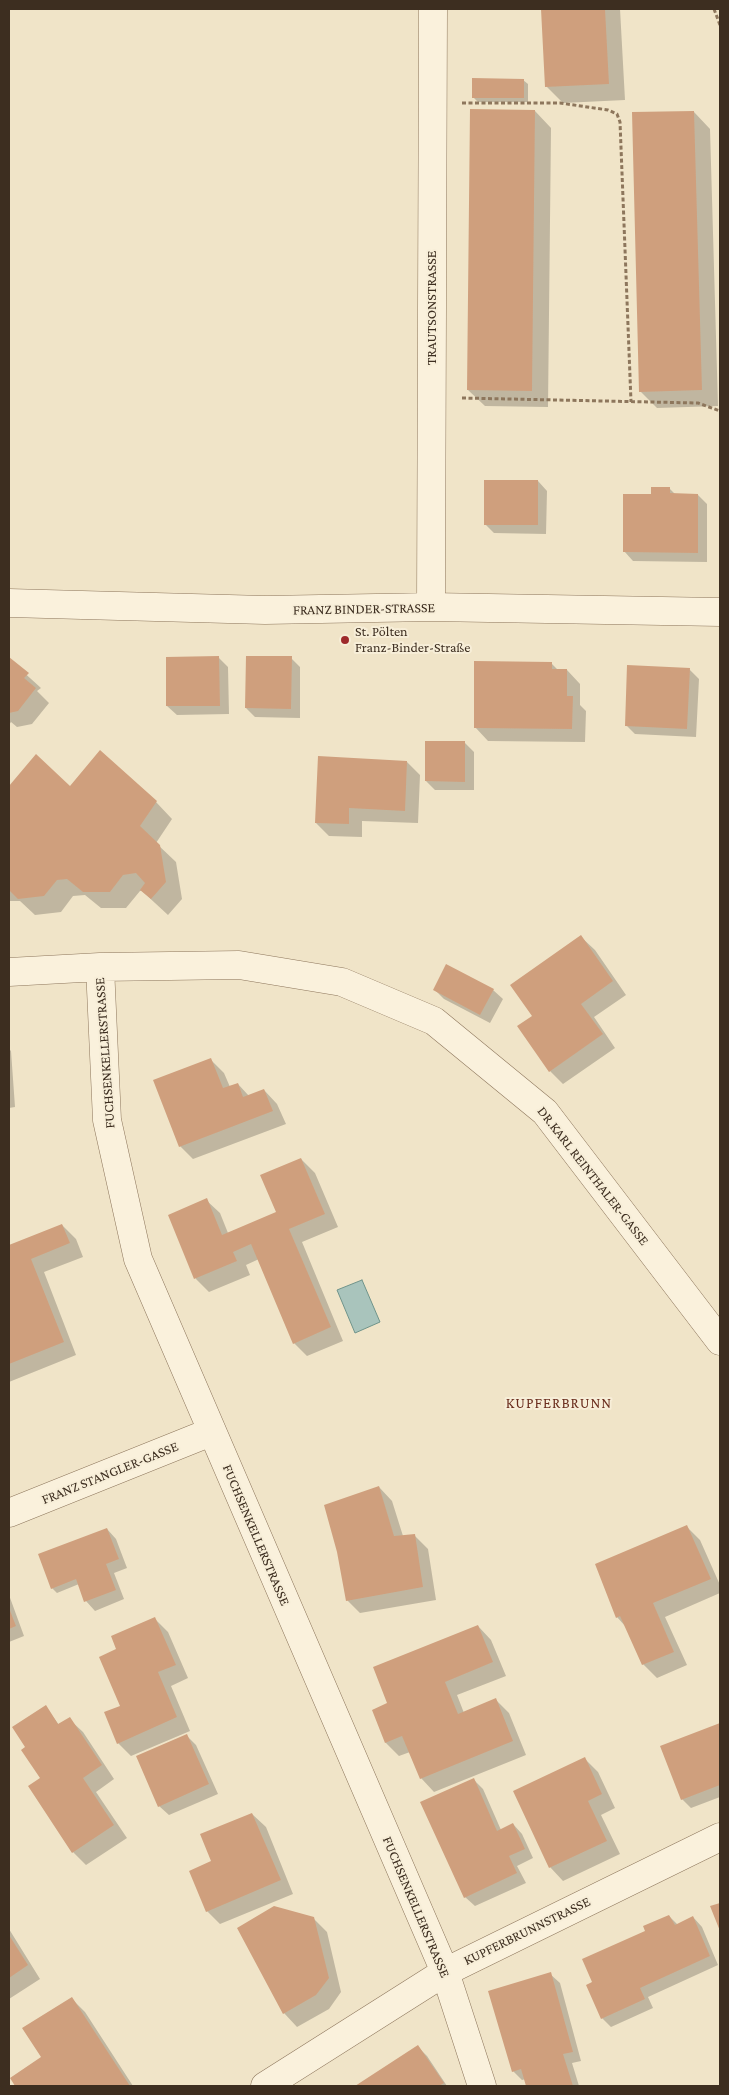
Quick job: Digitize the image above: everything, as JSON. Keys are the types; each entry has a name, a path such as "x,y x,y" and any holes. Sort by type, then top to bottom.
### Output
{"street":[{"name":"TRAUTSONSTRASSE","path":"431,607 433,9"},
{"name":"FRANZ BINDER-STRASSE","path":"9,603 275,610 431,607 720,612"},
{"name":"DR.KARL REINTHALER-GASSE","path":"9,972 100,966 239,965 342,982 434,1021 546,1112 720,1341"},
{"name":"FUCHSENKELLERSTRASSE","path":"100,966 107,1120 138,1259 445,1972 482,2086"},
{"name":"FRANZ STANGLER-GASSE","path":"9,1513 211,1432"},
{"name":"KUPFERBRUNNSTRASSE","path":"265,2086 445,1972 720,1837"}],"path":[{"path":"714,9 720,25"},
{"path":"432,104 560,103 608,110 617,114 620,122 631,402"},
{"path":"432,397 698,404 720,411"}],"water":[{"path":"362,1280 380,1322 355,1333 337,1290"}],"building":[{"path":"541,9 605,9 609,84 545,87"},
{"path":"472,78 524,79 524,98 472,98"},
{"path":"470,109 535,110 532,391 467,390"},
{"path":"694,111 702,390 639,392 632,112"},
{"path":"484,480 538,480 538,525 484,525"},
{"path":"651,487 670,487 670,493 698,494 698,553 623,552 623,494 651,494"},
{"path":"219,656 220,706 166,706 166,657"},
{"path":"246,656 292,656 291,709 245,708"},
{"path":"9,657 29,673 24,678 36,688 18,711 9,713"},
{"path":"474,661 552,662 552,669 567,669 567,696 573,696 572,729 474,728"},
{"path":"627,665 690,668 687,729 625,726"},
{"path":"425,741 465,741 465,782 425,781"},
{"path":"100,750 157,801 140,826 160,845 166,882 151,899 140,890 145,883 136,873 123,875 110,892 83,892 67,879 57,880 44,896 18,899 9,890 9,786 36,754 70,786"},
{"path":"318,756 407,761 405,811 349,808 349,824 315,823"},
{"path":"581,935 613,981 581,1004 603,1034 549,1072 517,1026 532,1016 510,985"},
{"path":"446,964 494,989 480,1015 433,990"},
{"path":"211,1058 223,1088 238,1083 243,1097 264,1089 273,1111 179,1147 153,1080"},
{"path":"301,1158 325,1214 289,1229 331,1327 293,1344 251,1244 233,1252 237,1261 194,1279 168,1215 207,1198 222,1235 276,1212 260,1175"},
{"path":"62,1224 70,1243 31,1259 64,1342 9,1364 9,1245"},
{"path":"379,1486 394,1536 415,1534 423,1587 346,1601 337,1552 324,1505"},
{"path":"687,1525 711,1579 653,1603 674,1652 642,1665 620,1616 616,1618 595,1564"},
{"path":"107,1528 119,1559 106,1564 116,1590 84,1602 76,1579 51,1589 38,1554"},
{"path":"9,1608 16,1626 9,1629"},
{"path":"155,1617 176,1665 158,1672 177,1717 117,1744 104,1712 120,1706 99,1657 116,1649 111,1636"},
{"path":"478,1625 493,1662 445,1682 458,1714 496,1698 513,1741 420,1779 402,1736 385,1743 372,1710 387,1703 373,1667"},
{"path":"46,1705 58,1724 70,1717 102,1765 83,1778 114,1825 72,1853 28,1786 40,1778 21,1750 25,1747 12,1727"},
{"path":"720,1723 720,1785 681,1800 660,1746"},
{"path":"187,1734 209,1784 158,1807 136,1756"},
{"path":"585,1757 602,1794 588,1801 607,1841 549,1868 513,1791"},
{"path":"474,1778 497,1831 513,1823 525,1849 509,1856 517,1873 464,1898 420,1802"},
{"path":"252,1813 281,1880 206,1912 189,1871 211,1861 200,1834"},
{"path":"720,1903 720,1931 710,1906"},
{"path":"274,1906 314,1917 329,1978 316,1995 283,2014 237,1928"},
{"path":"669,1915 675,1925 693,1916 710,1956 640,1988 645,1999 601,2019 586,1985 592,1982 582,1959 645,1931 643,1926"},
{"path":"9,1935 28,1965 9,1978"},
{"path":"551,1972 573,2052 563,2054 573,2086 526,2086 521,2069 512,2072 488,1991"},
{"path":"72,1997 130,2086 15,2086 10,2078 41,2057 22,2028"},
{"path":"418,2045 444,2083 439,2086 355,2086"}],"place":[{"name":"St. Pölten Franz-Binder-Straße","path":"345,640"}],"district":[{"name":"KUPFERBRUNN","path":"559,1403"}]}
